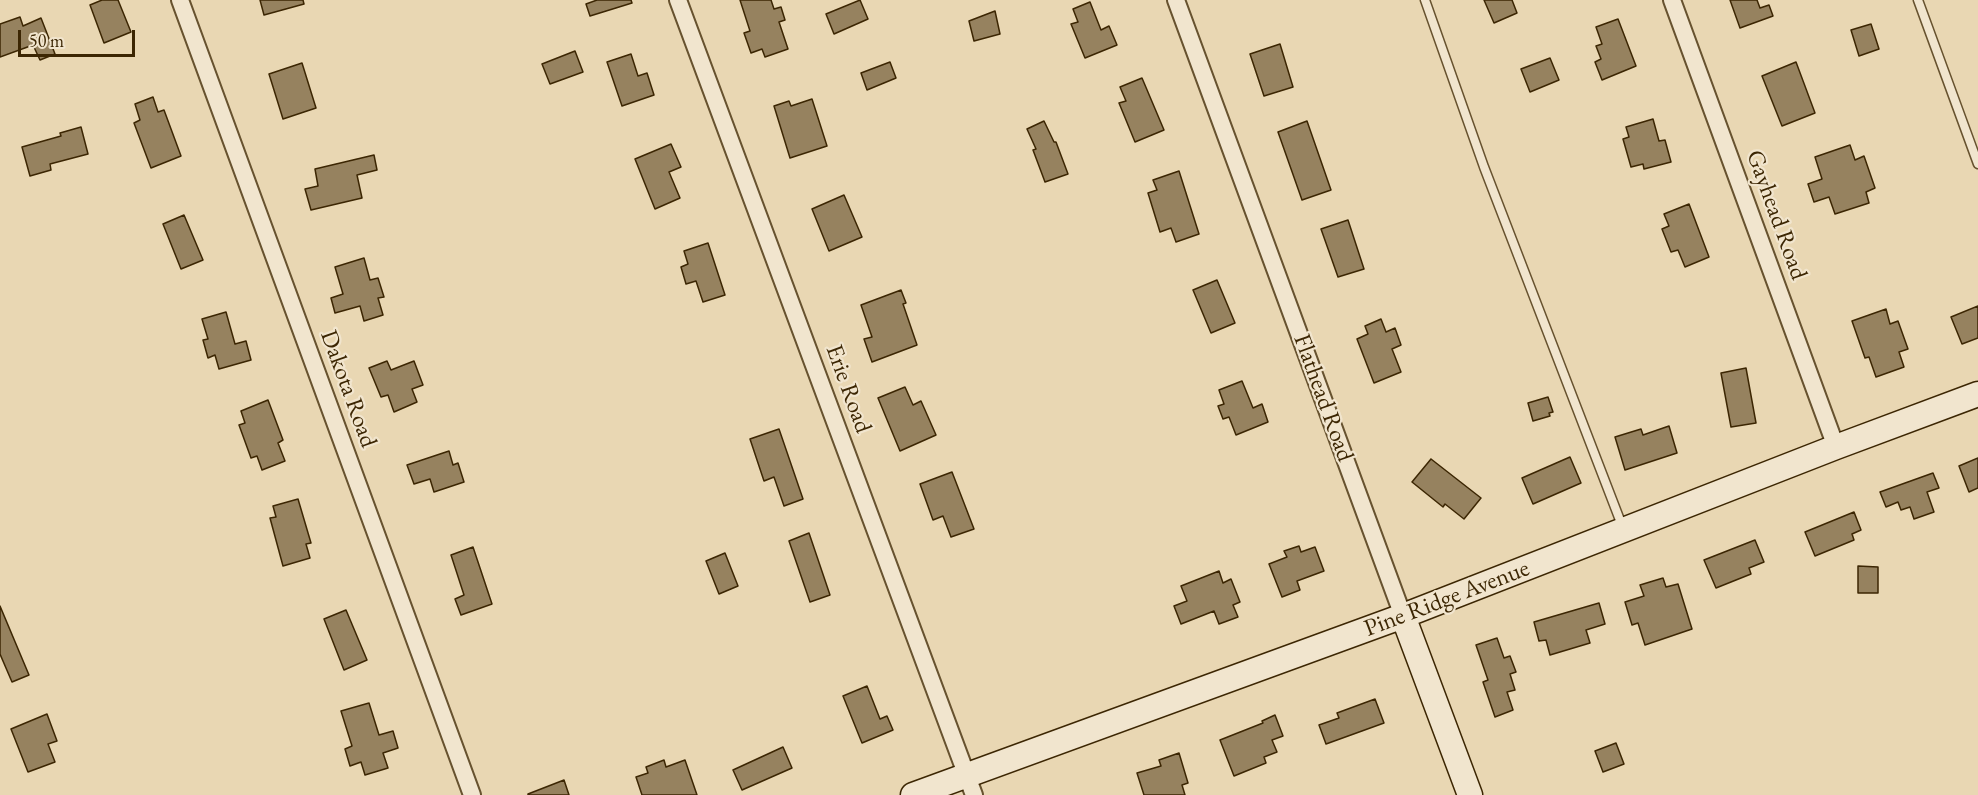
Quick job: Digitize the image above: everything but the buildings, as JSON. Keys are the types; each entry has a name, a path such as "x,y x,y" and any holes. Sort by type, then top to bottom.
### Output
{"street":[{"name":"Dakota Road","path":"180,0 472,795"},
{"name":"Erie Road","path":"678,0 970,785"},
{"name":"Flathead Road","path":"1176,0 1470,795"},
{"name":"Gayhead Road","path":"1672,0 1836,447"},
{"name":"Pine Ridge Avenue","path":"913,795 970,785 1836,447 1978,394"}],"lane":[{"path":"1425,0 1484,167 1624,530"},
{"path":"1918,0 1978,164"}]}
